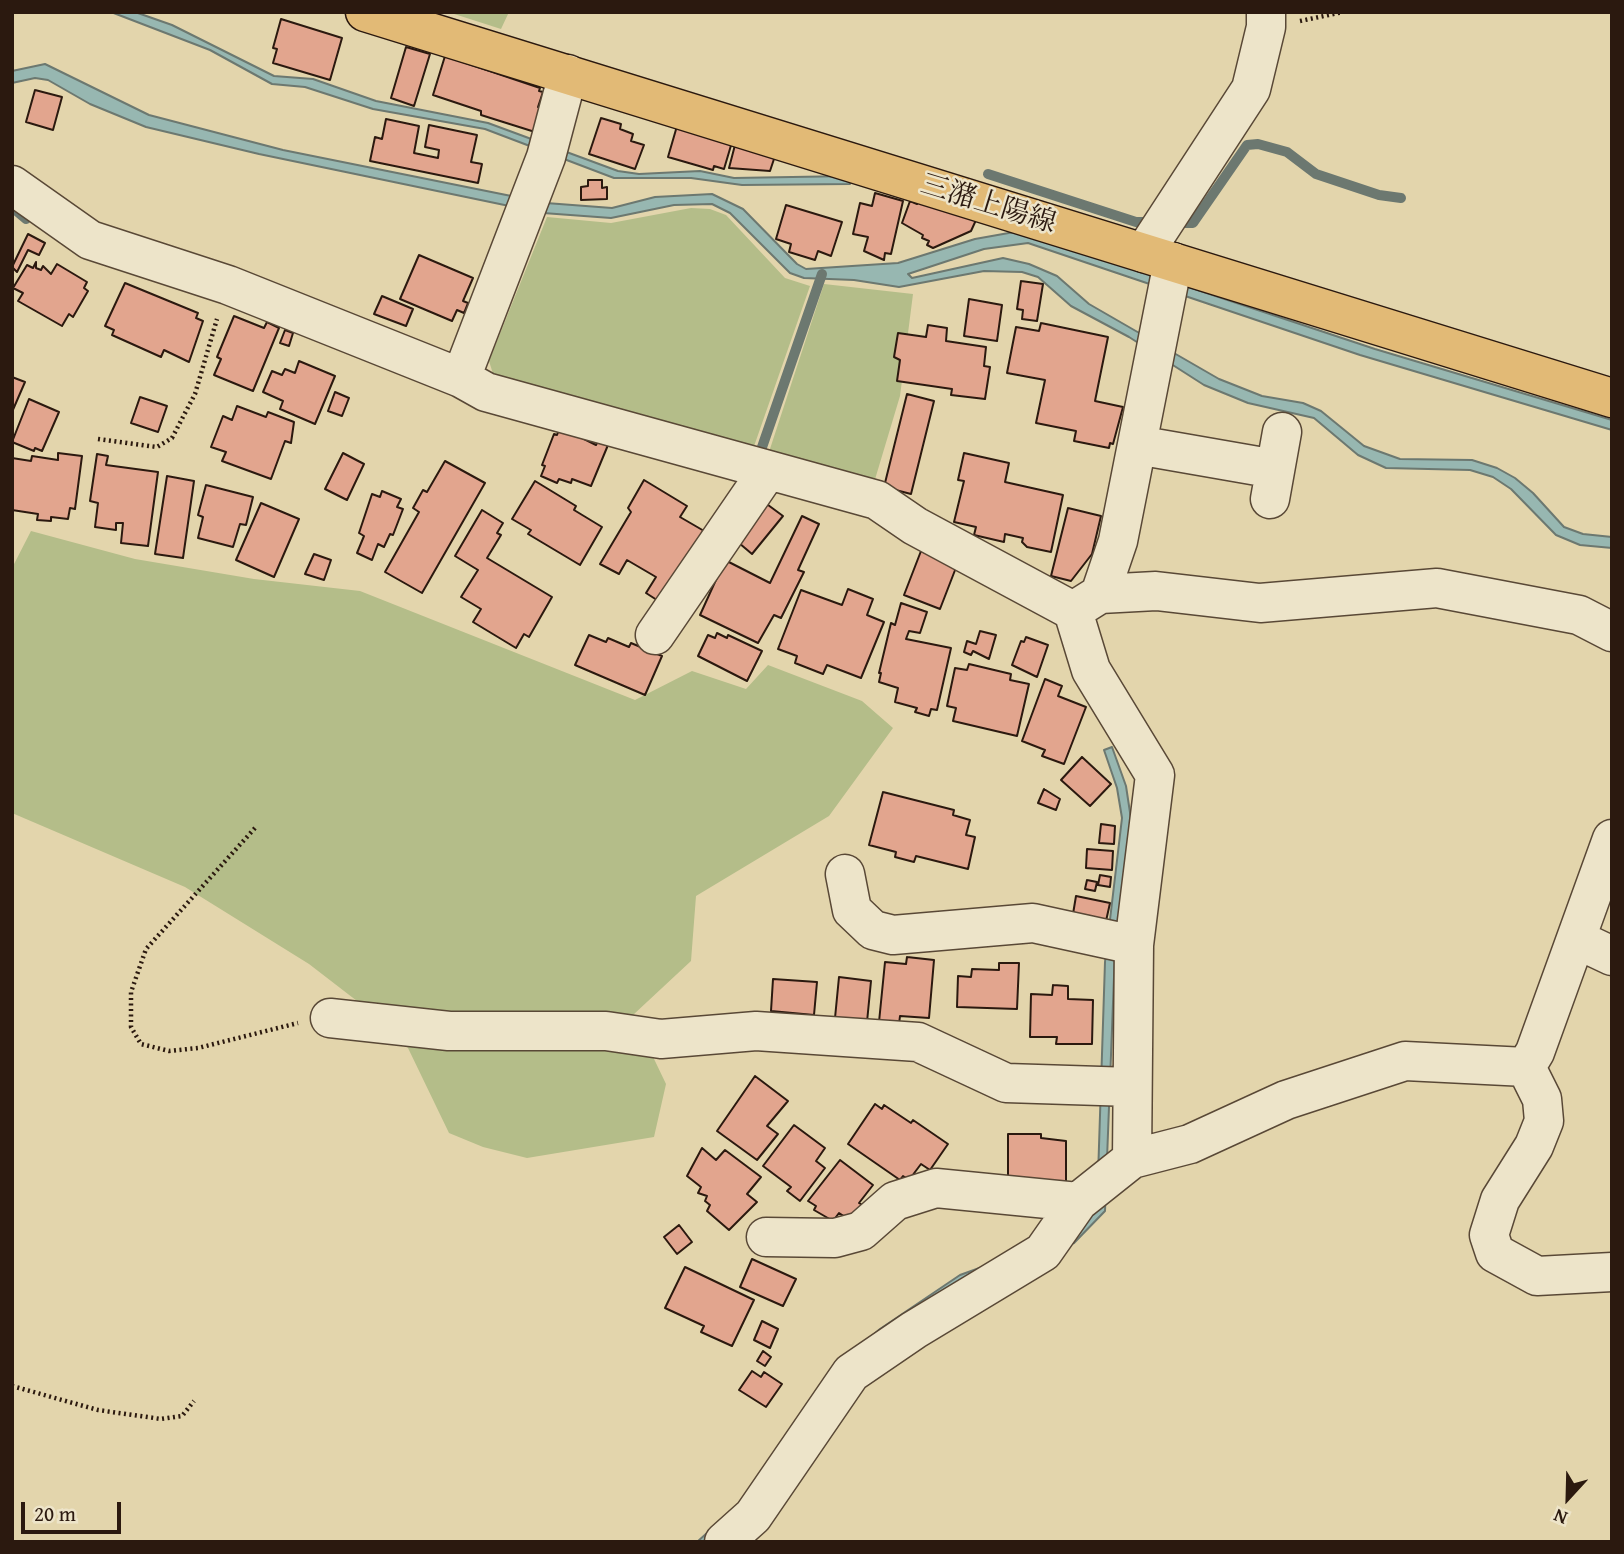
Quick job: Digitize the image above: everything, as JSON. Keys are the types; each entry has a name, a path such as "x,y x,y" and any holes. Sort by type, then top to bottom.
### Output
{"main road":[{"name":"三潴上陽線","path":"365,12 568,74 1163,266 1612,398"}],"street":[{"path":"724,1542 753,1516 851,1373 1043,1252 1103,1182 1116,1086 1120,942 1155,775 1091,670 1086,602 1118,541 1152,371 1163,266 1251,89 1266,12"},
{"path":"461,377 546,157 568,74"},
{"path":"12,185 90,240 228,285 461,377 486,392 877,499 915,526 1086,602 1156,591 1260,603 1437,588 1579,615 1612,632"},
{"path":"1137,445 1272,484 1282,432"},
{"path":"655,635 768,470"},
{"path":"1525,1067 1535,1052 1612,839"},
{"path":"845,874 852,910 873,930 893,935 1033,923 1120,942"},
{"path":"1576,939 1612,956"},
{"path":"330,1018 449,1031 606,1031 661,1038 756,1031 918,1042 1006,1083 1116,1086"},
{"path":"766,1237 835,1238 861,1231 895,1201 936,1188 1103,1182 1286,1100 1405,1061 1525,1067"},
{"path":"1525,1067 1542,1098 1544,1121 1534,1146 1500,1200 1489,1235 1495,1253 1537,1276 1612,1272"}],"path":[{"path":"98,439 157,447 172,438 195,394 228,285"},
{"path":"255,828 146,949 131,992 131,1027 141,1044 169,1051 198,1048 279,1027 330,1018"},
{"path":"12,1386 99,1410 161,1419 182,1416 194,1401"}],"green space":[{"path":"448,12 509,12 501,29"},
{"path":"691,208 710,209 726,215 785,278 810,286 752,452 494,377 489,361 547,217 611,223"},
{"path":"824,284 913,294 900,396 873,486 768,455"},
{"path":"31,531 135,559 254,579 360,591 635,700 692,671 746,689 768,665 862,701 893,728 829,816 696,896 691,961 633,1015 666,1084 654,1137 527,1158 483,1147 449,1133 408,1048 370,1011 309,964 185,887 12,813 12,568"}],"water":[{"path":"111,12 135,12 172,25 274,76 313,79 376,101 488,123 618,171 639,174 700,171 734,178 850,176 850,184 742,185 691,178 614,178 485,129 373,109 305,87 272,84 210,50"},
{"path":"45,64 149,115 283,150 546,203 612,208 655,197 712,194 743,209 797,264 806,269 898,263 975,239 1020,231 1375,349 1612,420 1612,430 1360,355 1028,243 984,249 908,274 912,278 1003,258 1029,264 1057,276 1089,304 1219,379 1262,396 1303,403 1321,411 1364,446 1400,459 1472,460 1497,468 1533,493 1564,527 1583,534 1612,537 1612,548 1580,545 1556,535 1511,489 1493,477 1470,470 1386,468 1358,455 1314,418 1248,403 1204,385 1129,337 1071,306 1038,277 1022,272 984,271 899,287 854,280 804,278 790,273 730,213 712,204 674,205 611,218 543,213 259,154 146,127 90,104 48,80 35,78 12,83 12,71"},
{"path":"1112,747 1126,786 1131,819 1115,951 1105,1211 1074,1243 970,1283 887,1336 712,1542 697,1542 738,1505 841,1362 880,1329 960,1275 1071,1235 1097,1207 1105,962 1122,818 1117,788 1104,750"}],"building":[{"path":"281,19 342,38 330,80 273,63 277,49 273,48"},
{"path":"406,47 430,54 414,106 391,98"},
{"path":"445,56 540,88 539,91 543,92 538,107 543,109 535,132 481,115 481,111 433,95"},
{"path":"35,90 62,97 53,130 26,122"},
{"path":"601,118 621,124 620,129 633,134 631,141 644,145 635,169 589,154"},
{"path":"386,119 419,126 414,153 438,158 439,150 425,147 429,125 477,135 471,162 482,164 478,183 370,161 375,137 382,139"},
{"path":"677,126 732,142 724,169 714,166 713,170 668,157"},
{"path":"735,145 775,156 770,171 729,168"},
{"path":"588,180 602,180 602,188 607,187 607,199 581,200 581,187 588,186"},
{"path":"875,193 903,201 891,254 885,253 884,260 864,251 868,237 853,234 860,203 872,206"},
{"path":"920,197 976,220 971,231 933,248 927,245 929,241 922,238 923,235 902,223 910,201 917,204"},
{"path":"786,205 842,222 831,256 818,251 815,260 789,252 791,244 776,239"},
{"path":"28,234 45,243 39,255 28,250 17,272 12,267"},
{"path":"419,255 473,278 463,301 468,303 464,313 457,310 452,321 400,299"},
{"path":"36,262 36,268 41,270 43,266 51,274 57,264 87,282 84,288 88,291 73,317 69,314 62,326 18,301 23,293 13,288 27,265 33,268"},
{"path":"1021,281 1043,284 1037,321 1022,319 1023,310 1017,309"},
{"path":"125,283 198,313 196,318 203,321 189,362 164,350 161,357 112,335 114,330 105,326"},
{"path":"382,296 413,309 406,326 374,314"},
{"path":"969,299 1002,305 997,341 964,336"},
{"path":"234,316 264,328 267,322 279,328 253,391 214,375 221,359 217,357"},
{"path":"1041,323 1108,337 1095,401 1123,407 1113,444 1110,443 1109,448 1074,441 1076,431 1036,423 1045,380 1007,373 1016,327 1039,331"},
{"path":"928,325 947,328 946,341 986,347 984,366 990,367 985,399 951,395 952,389 897,381 900,360 894,357 898,333 926,337"},
{"path":"285,330 293,333 289,346 280,343"},
{"path":"299,361 335,376 315,424 280,409 283,401 263,392 272,371 282,375 285,369 295,373"},
{"path":"12,377 25,382 12,412"},
{"path":"335,392 349,398 342,416 328,411"},
{"path":"907,394 934,401 911,494 884,487"},
{"path":"140,397 167,406 158,432 131,423"},
{"path":"29,399 59,412 42,451 35,448 34,451 12,442"},
{"path":"237,406 266,417 268,412 294,422 291,443 285,441 271,479 222,461 226,452 211,447 223,416 232,420"},
{"path":"560,427 596,445 598,441 608,445 591,486 572,479 571,483 559,479 557,483 541,476 545,466 542,465 554,434 557,435"},
{"path":"58,453 82,456 75,509 70,508 68,519 51,517 51,521 37,520 38,514 12,510 12,458 31,461 32,456 58,460"},
{"path":"343,453 364,464 347,500 325,489"},
{"path":"964,453 1009,463 1005,482 1063,495 1051,552 1027,547 1022,542 1023,538 1005,534 1004,542 974,535 976,527 954,522 964,481 958,480"},
{"path":"97,454 108,456 106,465 158,472 148,546 121,543 123,523 116,523 116,530 95,527 98,503 90,501"},
{"path":"445,461 485,483 422,593 385,572 419,512 413,508 423,490 427,492"},
{"path":"167,476 194,481 183,558 155,554"},
{"path":"644,480 687,506 680,517 711,535 660,602 646,593 656,577 627,560 619,574 600,564 631,512 628,508"},
{"path":"535,481 576,506 574,510 602,527 580,565 528,534 531,530 512,519"},
{"path":"206,485 253,497 246,525 240,524 233,547 198,538 203,517 198,515"},
{"path":"382,491 401,499 397,507 403,509 393,535 390,534 384,547 378,544 372,560 357,553 364,536 359,533 372,494 380,497"},
{"path":"764,502 783,516 752,554 739,543"},
{"path":"261,503 299,519 274,577 236,560"},
{"path":"1068,508 1101,516 1092,554 1071,581 1051,576"},
{"path":"482,510 503,523 497,533 501,535 487,558 552,597 529,637 524,634 516,648 473,622 481,609 461,597 478,570 455,556"},
{"path":"802,516 819,524 798,570 804,572 781,618 774,615 758,643 700,615 720,571 719,557 770,583"},
{"path":"921,551 957,565 940,609 904,595"},
{"path":"314,554 331,560 324,580 305,574"},
{"path":"848,589 873,599 867,615 884,622 861,678 827,665 823,674 795,663 797,656 778,649 801,590 842,605"},
{"path":"901,603 927,612 920,633 909,631 906,639 951,648 937,710 931,709 929,716 915,712 917,708 895,702 898,688 879,682 891,623 895,625"},
{"path":"980,631 996,635 989,659 973,651 971,655 964,652 967,641 976,644"},
{"path":"717,633 727,638 728,635 762,651 747,681 698,656 708,635 715,638"},
{"path":"589,635 606,642 608,638 629,647 631,643 662,656 645,695 575,665"},
{"path":"1026,637 1048,645 1037,677 1012,665 1021,641 1024,642"},
{"path":"969,664 1011,674 1010,680 1029,684 1017,736 953,721 956,708 947,706 955,668 967,670"},
{"path":"1045,679 1062,686 1058,696 1086,707 1064,764 1042,756 1045,750 1022,741"},
{"path":"1082,757 1111,784 1090,806 1061,780"},
{"path":"1044,789 1060,799 1056,810 1038,803"},
{"path":"883,792 954,810 953,815 970,820 966,835 975,837 968,869 916,856 914,862 895,857 896,852 869,845"},
{"path":"1101,824 1115,826 1114,844 1099,843"},
{"path":"1087,849 1113,851 1112,870 1086,868"},
{"path":"1100,875 1111,877 1110,887 1098,885"},
{"path":"1087,880 1097,882 1095,891 1085,889"},
{"path":"1076,896 1110,903 1106,921 1073,914"},
{"path":"907,957 934,960 929,1018 900,1016 899,1024 879,1022 885,962 906,964"},
{"path":"999,963 1019,963 1017,1009 957,1007 958,976 971,977 972,969 999,970"},
{"path":"839,977 871,981 867,1022 835,1018"},
{"path":"773,979 817,982 814,1015 771,1011"},
{"path":"1053,985 1068,986 1068,999 1093,1000 1092,1044 1056,1044 1057,1037 1030,1037 1031,994 1052,995"},
{"path":"755,1076 788,1101 767,1126 778,1134 757,1160 717,1131"},
{"path":"875,1104 882,1109 884,1105 911,1123 913,1120 948,1144 930,1170 921,1164 909,1180 903,1176 900,1180 848,1144"},
{"path":"794,1125 825,1148 816,1161 825,1168 800,1201 787,1191 791,1187 763,1166"},
{"path":"1008,1134 1041,1134 1041,1138 1066,1141 1066,1181 1008,1181"},
{"path":"702,1148 716,1160 725,1150 761,1177 747,1194 757,1202 729,1230 707,1211 710,1205 705,1201 707,1196 698,1193 701,1187 687,1176"},
{"path":"840,1160 873,1185 859,1203 866,1207 850,1220 839,1213 833,1221 814,1210 816,1206 808,1201"},
{"path":"679,1225 692,1242 677,1254 664,1237"},
{"path":"752,1259 796,1279 783,1306 740,1287"},
{"path":"685,1267 754,1300 732,1346 701,1332 704,1326 665,1308"},
{"path":"762,1321 778,1329 770,1348 754,1340"},
{"path":"763,1351 771,1357 765,1366 757,1361"},
{"path":"752,1371 761,1377 764,1372 782,1384 766,1407 739,1390"}],"waterway":[{"path":"1174,223 1193,223 1247,145 1258,144 1287,152 1316,174 1379,195 1401,198"},
{"path":"988,174 1136,222 1151,222"},
{"path":"13,208 26,219"},
{"path":"760,453 822,274"}]}
